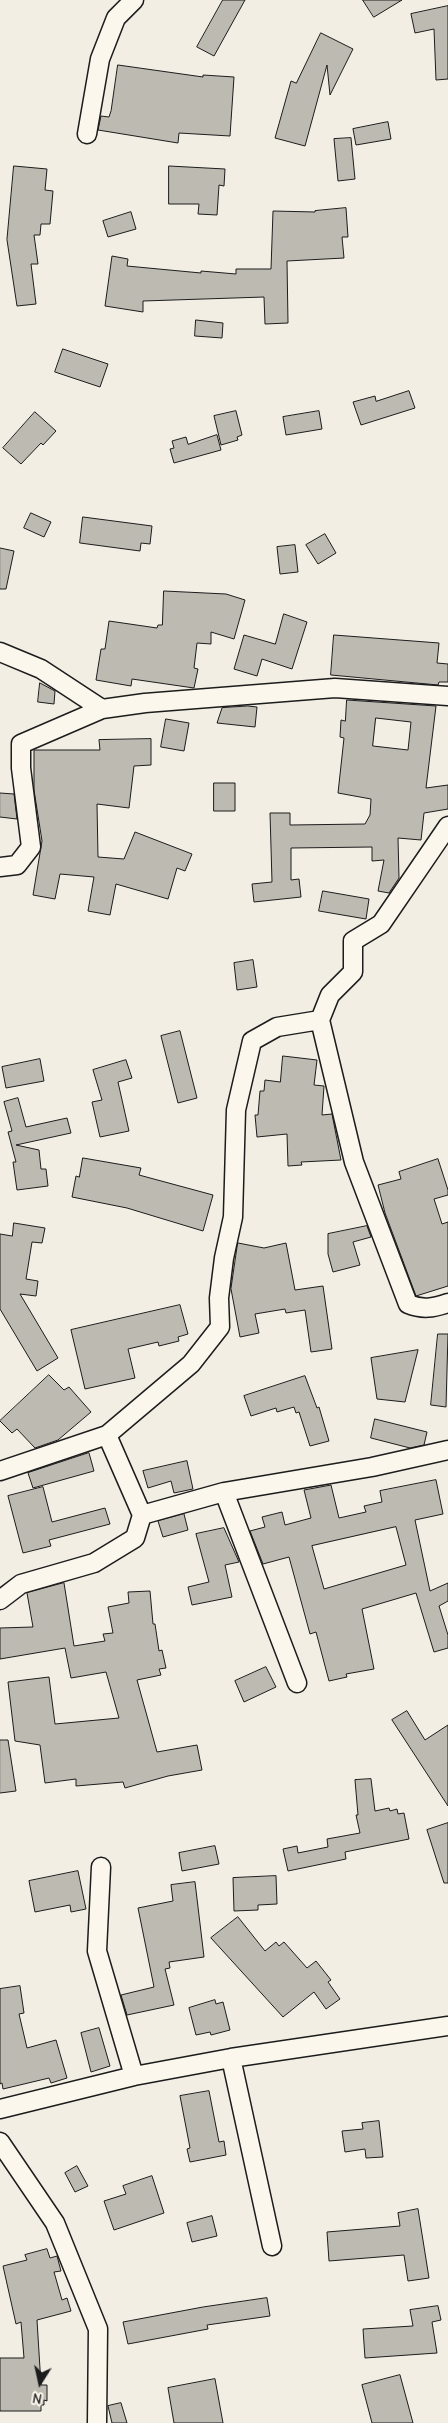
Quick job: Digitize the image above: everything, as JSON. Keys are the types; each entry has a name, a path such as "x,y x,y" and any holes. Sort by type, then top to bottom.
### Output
{"street":[{"path":"87,134 100,59 116,18 134,0"},
{"path":"0,652 41,669 102,709"},
{"path":"0,867 18,865 31,847 21,768 21,744 102,709 154,702 335,688 448,696"},
{"path":"448,826 381,924 353,941 353,972 330,996 320,1020 354,1162 408,1304 418,1308 429,1309 448,1303"},
{"path":"0,1471 107,1435 191,1364 220,1327 219,1298 224,1258 233,1216 236,1110 252,1041 277,1027 320,1020"},
{"path":"0,1600 21,1584 94,1563 135,1538 142,1516 107,1435"},
{"path":"142,1516 224,1492 372,1467 448,1450"},
{"path":"224,1492 297,1683"},
{"path":"101,1866 97,1951 134,2076"},
{"path":"0,2109 134,2076 231,2058 448,2026"},
{"path":"231,2058 272,2246"},
{"path":"0,2142 55,2224 98,2329 97,2423"}],"building":[{"path":"223,0 245,0 214,56 197,47"},
{"path":"363,0 402,0 374,17"},
{"path":"448,6 448,79 436,80 434,29 415,33 411,14"},
{"path":"321,33 353,49 330,95 327,65 305,146 275,138 291,81 296,83"},
{"path":"118,65 203,77 203,75 234,77 230,136 179,133 178,143 98,130 101,116 109,117 111,111"},
{"path":"388,122 391,139 356,145 353,129"},
{"path":"351,138 355,179 338,181 334,139"},
{"path":"14,166 47,169 45,190 53,191 50,224 41,224 40,235 34,235 38,264 31,264 36,304 17,306 7,240"},
{"path":"169,166 225,169 224,186 219,185 217,215 198,214 199,204 169,204"},
{"path":"346,208 348,237 342,237 344,258 287,261 288,323 265,324 264,297 143,301 143,312 105,306 112,256 128,259 127,266 201,273 201,271 236,274 236,269 271,269 273,211 315,212"},
{"path":"131,212 136,229 108,237 103,221"},
{"path":"196,320 223,323 222,338 195,336"},
{"path":"63,349 108,364 100,387 55,372"},
{"path":"409,391 415,408 361,425 353,402 375,396 376,401"},
{"path":"236,411 242,435 237,437 238,440 221,445 214,416"},
{"path":"319,411 322,429 286,435 283,417"},
{"path":"35,412 56,431 43,445 41,443 21,464 3,448"},
{"path":"217,435 221,450 174,463 170,449 174,448 172,441 186,437 188,444"},
{"path":"31,513 51,522 44,537 24,528"},
{"path":"83,517 152,526 150,544 141,543 140,551 80,543"},
{"path":"325,534 336,553 318,564 306,545"},
{"path":"295,545 298,572 280,574 277,547"},
{"path":"0,548 14,551 6,589 0,589"},
{"path":"164,591 226,594 245,600 234,639 211,632 211,644 197,643 194,668 198,669 194,688 132,679 131,686 96,680 101,649 105,649 109,621 157,628 158,625 162,625"},
{"path":"284,614 307,622 292,669 262,659 257,676 234,669 244,635 275,644"},
{"path":"334,635 439,643 437,663 448,664 448,682 439,682 438,685 331,675"},
{"path":"40,683 55,691 54,704 38,702"},
{"path":"347,700 436,706 426,788 448,785 448,809 424,813 421,840 398,838 399,878 389,893 378,891 384,860 372,861 372,847 291,848 291,880 299,879 301,897 254,902 252,884 272,882 270,813 290,813 290,825 365,824 370,815 371,799 338,793 344,738 340,737 341,720 345,721","holes":["376,718 411,722 408,750 373,746"]},
{"path":"257,707 255,727 217,723 222,708"},
{"path":"166,719 189,723 184,751 161,747"},
{"path":"151,739 151,765 134,766 129,808 97,804 98,857 124,859 135,832 192,854 185,871 177,868 168,899 116,884 110,915 88,911 94,877 60,874 55,899 33,895 42,841 34,790 34,750 100,750 99,740"},
{"path":"214,783 235,783 235,811 214,811"},
{"path":"0,793 14,794 17,819 0,817"},
{"path":"323,891 369,899 366,919 319,911"},
{"path":"253,960 257,987 237,990 234,963"},
{"path":"180,1031 197,1098 178,1103 161,1036"},
{"path":"283,1056 317,1060 314,1085 324,1086 322,1115 332,1114 341,1160 301,1162 302,1165 288,1166 287,1134 257,1137 255,1115 258,1115 260,1091 264,1091 265,1080 280,1082"},
{"path":"40,1059 44,1081 6,1088 2,1067"},
{"path":"126,1060 132,1078 118,1082 129,1131 100,1137 92,1102 102,1100 93,1070"},
{"path":"18,1098 26,1127 67,1118 71,1133 16,1145 39,1150 41,1169 46,1169 48,1186 17,1190 13,1162 16,1162 8,1132 12,1131 4,1102"},
{"path":"83,1158 141,1168 139,1175 213,1195 203,1231 127,1208 72,1197 76,1176 79,1177"},
{"path":"438,1159 448,1190 448,1195 434,1199 442,1224 448,1222 448,1286 416,1296 385,1213 378,1185 401,1179 399,1172"},
{"path":"14,1223 45,1228 42,1243 32,1242 26,1279 38,1281 36,1296 20,1294 58,1358 37,1371 0,1309 0,1234 12,1236"},
{"path":"367,1226 371,1237 353,1242 360,1265 333,1272 328,1254 328,1234"},
{"path":"238,1243 264,1248 286,1243 295,1290 323,1286 332,1349 311,1352 305,1310 286,1313 285,1309 255,1314 259,1333 240,1337 231,1289"},
{"path":"180,1305 188,1334 178,1337 179,1341 159,1346 158,1342 128,1349 135,1378 85,1389 71,1330"},
{"path":"438,1334 448,1334 446,1407 431,1405"},
{"path":"418,1350 405,1402 377,1399 371,1358"},
{"path":"49,1375 64,1390 69,1387 91,1412 58,1440 35,1448 17,1429 12,1433 0,1421"},
{"path":"305,1376 317,1408 319,1407 329,1441 310,1446 299,1412 296,1413 294,1407 277,1412 276,1408 251,1416 244,1396"},
{"path":"375,1419 427,1432 424,1445 410,1448 371,1438"},
{"path":"89,1453 94,1471 33,1488 28,1473"},
{"path":"187,1461 193,1489 174,1493 171,1481 148,1488 143,1471"},
{"path":"436,1480 443,1514 415,1520 430,1591 448,1583 448,1601 439,1606 448,1635 448,1648 434,1652 416,1593 362,1609 374,1669 346,1674 347,1677 329,1681 316,1632 310,1634 289,1557 263,1564 250,1531 265,1527 262,1517 282,1512 285,1525 311,1518 304,1490 331,1485 339,1518 366,1512 364,1506 382,1502 380,1491","holes":["396,1527 406,1565 324,1589 312,1546"]},
{"path":"43,1487 52,1522 105,1508 110,1524 49,1540 51,1546 23,1553 8,1496"},
{"path":"184,1514 188,1530 163,1537 158,1521"},
{"path":"224,1528 239,1562 225,1565 232,1597 192,1605 188,1587 209,1582 196,1534"},
{"path":"64,1583 74,1646 105,1641 103,1634 113,1633 108,1607 129,1603 128,1592 150,1591 153,1624 155,1624 159,1651 162,1650 166,1668 159,1669 161,1675 137,1680 157,1752 197,1745 202,1770 168,1776 125,1788 123,1782 76,1786 76,1779 45,1783 40,1745 15,1741 8,1682 49,1677 55,1724 119,1718 106,1672 71,1678 65,1648 0,1659 0,1628 33,1627 27,1593"},
{"path":"266,1667 276,1687 244,1702 235,1681"},
{"path":"407,1711 425,1740 448,1725 448,1806 392,1720"},
{"path":"0,1740 8,1740 16,1791 0,1793"},
{"path":"371,1779 375,1811 389,1808 390,1811 397,1809 398,1814 404,1813 409,1839 345,1852 346,1859 288,1871 283,1849 297,1846 298,1853 328,1847 327,1839 360,1833 356,1815 358,1815 355,1780"},
{"path":"448,1823 448,1883 444,1883 427,1830"},
{"path":"215,1846 219,1864 182,1871 179,1853"},
{"path":"78,1871 86,1909 71,1912 70,1905 35,1912 29,1881"},
{"path":"276,1876 277,1904 258,1905 258,1910 234,1911 233,1878"},
{"path":"195,1882 204,1957 169,1962 170,1968 165,1969 174,2005 127,2015 121,1995 154,1987 138,1908 173,1901 171,1885"},
{"path":"238,1917 265,1951 276,1942 279,1946 284,1942 307,1968 316,1961 331,1980 328,1982 340,1999 326,2009 314,1992 283,2017 211,1938"},
{"path":"20,1986 24,2013 19,2014 27,2048 56,2040 67,2078 51,2083 49,2078 3,2089 2,2083 0,2084 0,1989"},
{"path":"215,2000 216,2004 223,2002 230,2030 211,2035 210,2032 196,2035 189,2008"},
{"path":"99,2028 110,2066 91,2072 81,2033"},
{"path":"209,2091 219,2142 224,2141 226,2155 190,2162 187,2149 190,2148 180,2096"},
{"path":"379,2121 383,2157 366,2158 365,2149 345,2152 342,2131 363,2129 362,2123"},
{"path":"77,2166 88,2186 75,2192 65,2173"},
{"path":"152,2176 164,2213 114,2230 104,2201 126,2194 123,2186"},
{"path":"418,2209 429,2278 408,2281 404,2255 329,2261 327,2232 400,2226 398,2213"},
{"path":"212,2216 217,2236 192,2242 187,2223"},
{"path":"47,2249 50,2258 57,2256 61,2271 54,2272 62,2300 67,2298 71,2311 37,2320 41,2385 47,2385 47,2401 44,2400 44,2405 41,2405 41,2411 0,2411 0,2358 24,2358 21,2322 16,2324 3,2266 27,2260 25,2255"},
{"path":"267,2298 270,2316 207,2325 208,2329 128,2344 123,2322 203,2307"},
{"path":"438,2306 441,2320 432,2322 437,2353 365,2358 363,2329 413,2326 410,2310"},
{"path":"400,2375 413,2423 372,2423 362,2385"},
{"path":"215,2379 223,2423 174,2423 168,2388"},
{"path":"121,2403 127,2423 112,2423 108,2406"}]}
